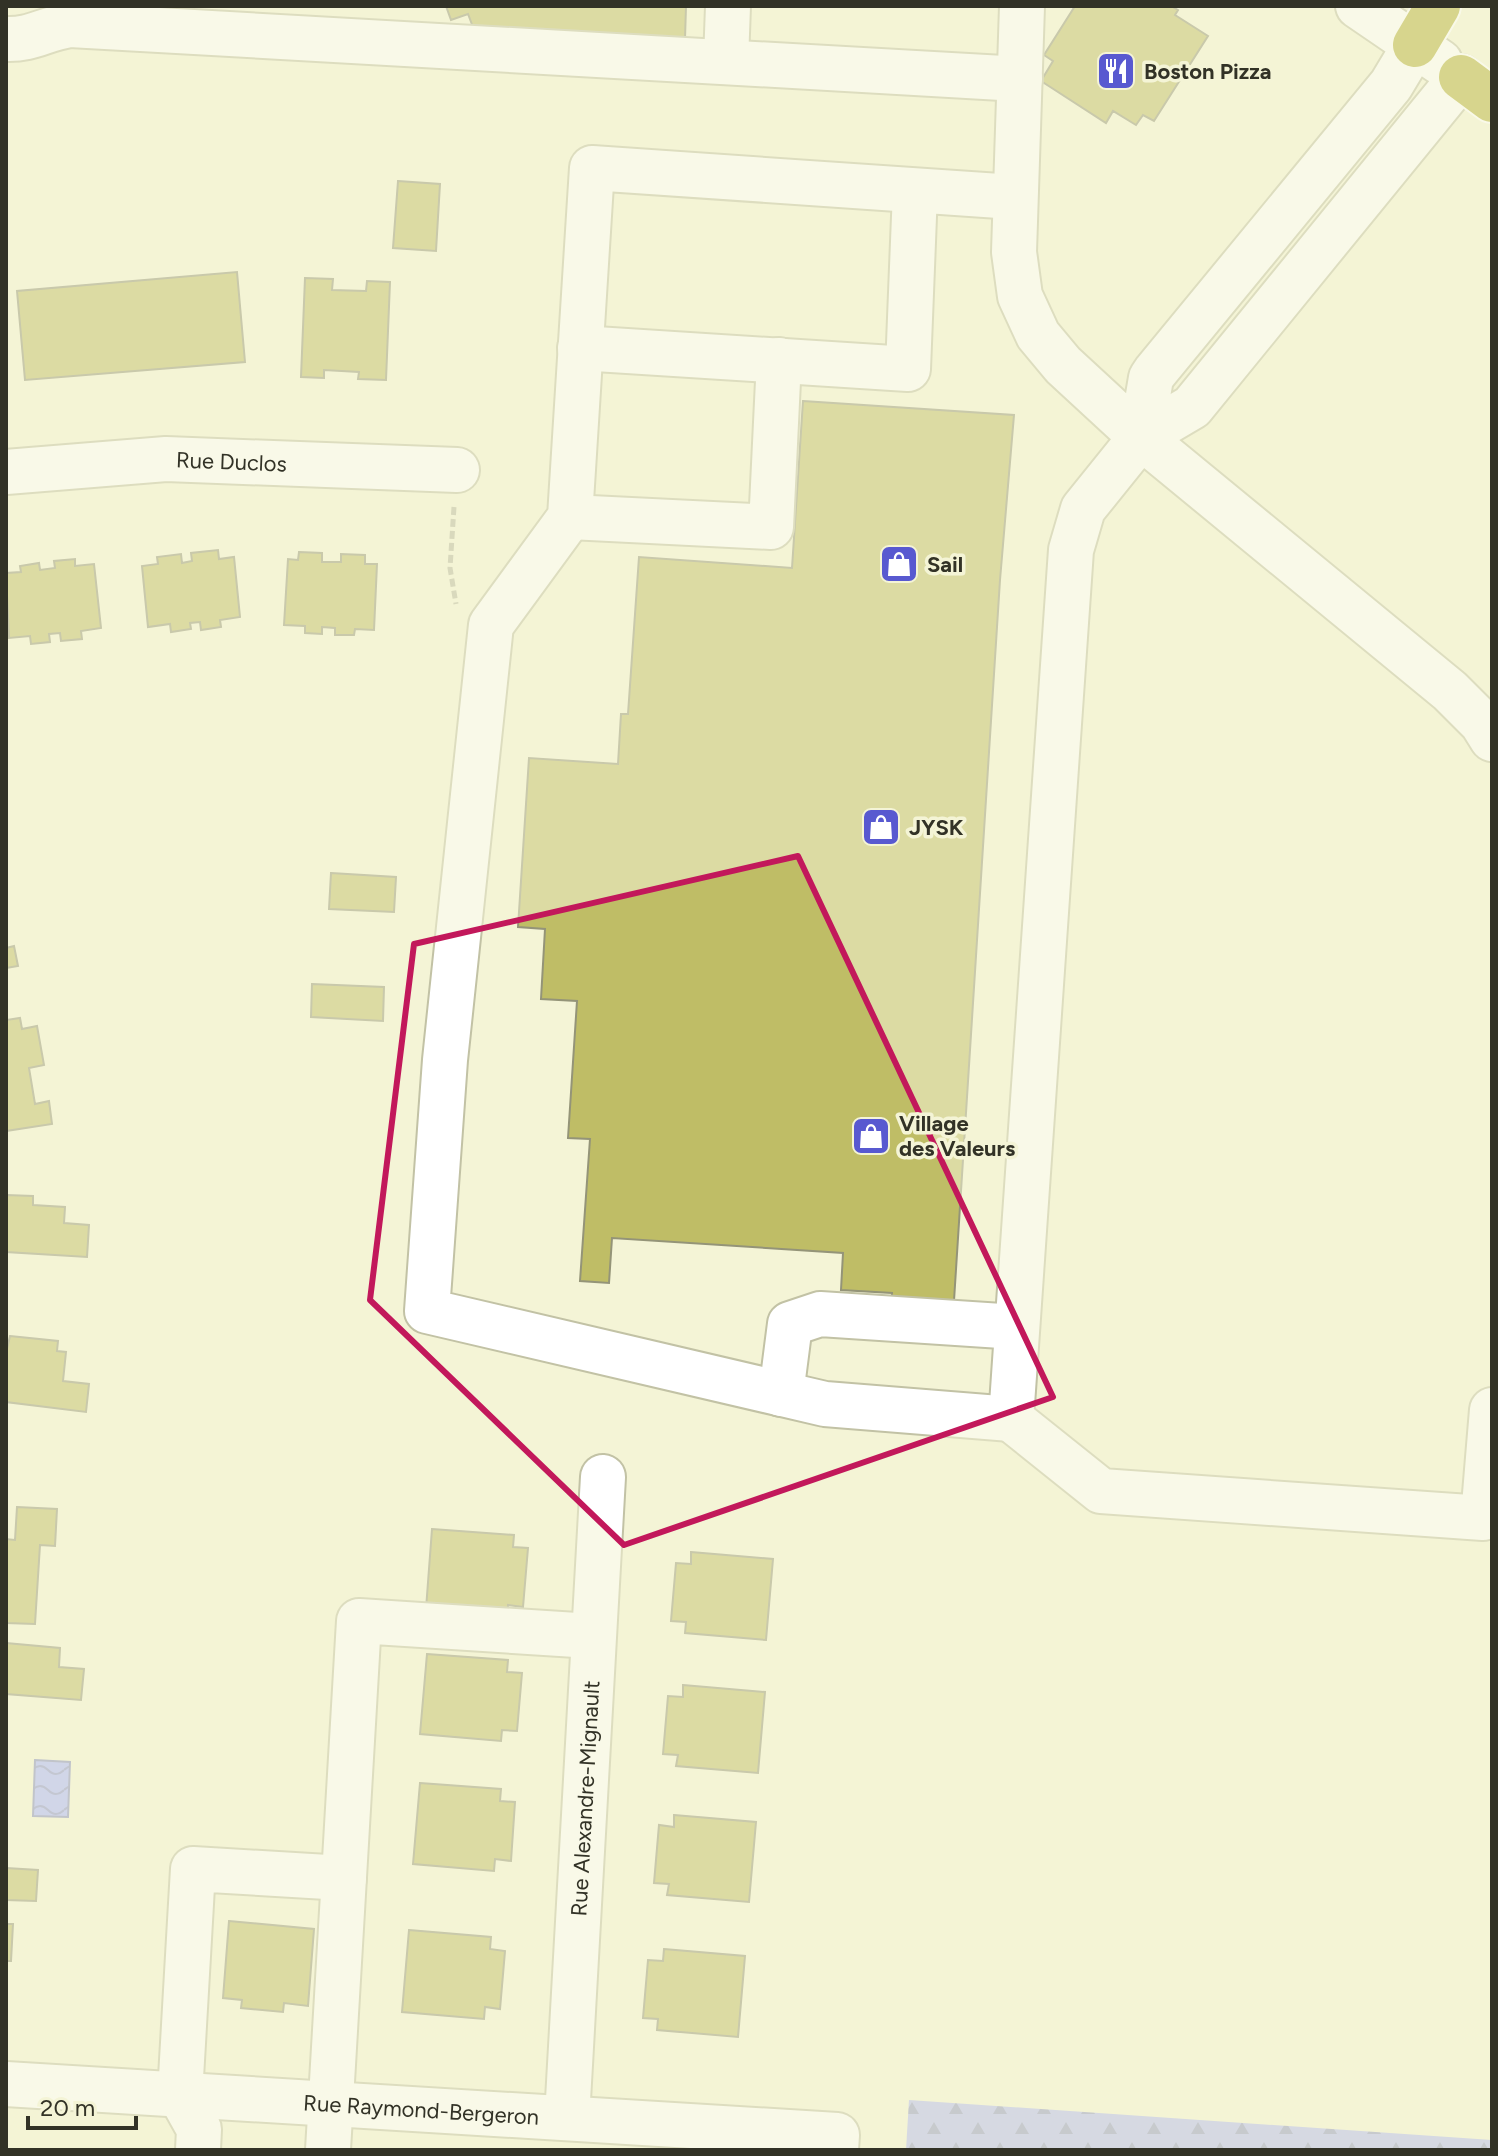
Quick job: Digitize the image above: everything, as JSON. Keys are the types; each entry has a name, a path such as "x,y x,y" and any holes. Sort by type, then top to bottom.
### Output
{"street":[{"path":"726,61 728,6"},
{"path":"1022,6 1014,252 1020,296 1038,335 1063,365 1141,437 1450,691 1482,723 1492,739"},
{"path":"1011,1419 1071,550 1083,509 1141,437 1192,407 1477,88 1425,19 1358,6"},
{"path":"1141,437 1151,378 1391,85 1425,19"},
{"path":"6,39 29,40 46,28 70,25 1020,79"},
{"path":"1014,197 592,168 570,517 491,625 445,1060 427,1311 825,1404 1011,1419 1101,1491 1483,1518 1492,1410"},
{"path":"580,348 908,369 915,191"},
{"path":"570,517 771,527 779,360"},
{"name":"Rue Duclos","path":"6,472 166,459 457,470"},
{"path":"781,1394 790,1324 820,1314 1017,1327"},
{"name":"Rue Alexandre-Mignault","path":"583,2129 592,1636 603,1477"},
{"path":"328,2150 359,1621 592,1636"},
{"path":"198,2150 199,2129 180,2095 193,1869 344,1878"},
{"name":"Rue Raymond-Bergeron","path":"6,2084 330,2104 583,2129 837,2142"}],"path":[{"path":"457,470 450,568 454,598 461,620 489,645"}],"highlighted area":[{"path":"798,856 1053,1397 624,1545 370,1300 414,944"}],"green space":[{"path":"909,2100 1492,2140 1492,2150 906,2150"}],"water":[{"path":"35,1760 70,1762 68,1817 33,1816"}],"building":[{"path":"446,6 686,6 685,39 476,35 468,14 451,20"},
{"name":"Boston Pizza","path":"1075,6 1171,6 1178,10 1175,15 1208,36 1154,121 1143,115 1136,125 1113,111 1106,123 1041,81 1053,61 1044,55"},
{"path":"398,181 440,184 436,251 393,248"},
{"path":"237,272 245,362 25,380 17,291"},
{"path":"305,278 333,279 332,290 366,291 367,281 390,282 386,380 358,379 359,372 324,370 324,378 301,377"},
{"path":"803,401 1014,415 1000,580 952,1332 890,1328 892,1293 841,1290 843,1253 612,1238 609,1283 580,1281 590,1139 568,1138 577,1001 541,999 545,929 518,927 529,758 618,764 621,714 628,714 639,557 792,568"},
{"path":"218,550 219,559 234,557 240,617 220,620 221,627 201,630 200,622 190,623 191,629 171,632 170,624 148,627 142,566 158,564 157,557 181,554 182,563 192,561 191,553"},
{"path":"299,552 322,553 322,562 341,562 341,554 365,555 365,564 377,564 374,630 355,629 354,635 335,635 335,628 322,627 322,634 305,633 305,626 284,625 288,559 298,560"},
{"path":"75,559 75,566 94,564 101,628 81,631 82,639 61,641 60,633 49,634 50,642 31,644 30,636 9,638 6,573 21,572 20,566 39,563 40,570 55,568 54,561"},
{"path":"331,873 396,877 394,912 329,909"},
{"path":"14,946 18,966 6,968 6,948"},
{"path":"312,984 384,987 383,1021 311,1017"},
{"path":"20,1018 22,1029 37,1026 44,1065 29,1068 35,1104 49,1101 52,1124 6,1131 6,1020"},
{"path":"6,1195 33,1196 33,1205 65,1207 64,1223 89,1225 87,1257 6,1252"},
{"path":"10,1336 58,1341 57,1351 66,1352 63,1381 89,1384 86,1412 6,1402 6,1353"},
{"path":"17,1507 57,1509 55,1546 40,1545 35,1624 6,1623 6,1539 15,1540"},
{"path":"432,1529 514,1535 513,1547 528,1548 523,1607 508,1605 507,1616 426,1609"},
{"path":"691,1552 773,1559 766,1640 685,1633 686,1622 671,1621 676,1563 691,1564"},
{"path":"6,1643 60,1648 59,1667 84,1669 81,1700 6,1694"},
{"path":"427,1654 508,1660 507,1672 522,1673 517,1731 502,1730 501,1741 420,1734"},
{"path":"683,1685 765,1692 758,1773 676,1766 678,1755 663,1754 668,1696 683,1697"},
{"path":"420,1783 501,1789 500,1801 515,1802 511,1861 495,1859 494,1871 413,1864"},
{"path":"674,1815 756,1822 749,1902 667,1895 669,1884 654,1883 659,1825 674,1827"},
{"path":"6,1868 38,1870 36,1901 6,1900"},
{"path":"229,1921 314,1929 308,2006 284,2003 283,2012 241,2008 242,2000 223,1998"},
{"path":"6,1924 13,1924 11,1961 6,1961"},
{"path":"409,1930 491,1937 490,1949 505,1951 500,2009 485,2007 484,2019 402,2012"},
{"path":"664,1949 745,1956 738,2037 657,2030 658,2019 643,2018 648,1960 663,1961"}],"place":[{"name":"Boston Pizza","path":"1116,71"},
{"name":"Sail","path":"899,564"},
{"name":"JYSK","path":"881,827"},
{"name":"Village des Valeurs","path":"871,1136"}]}
